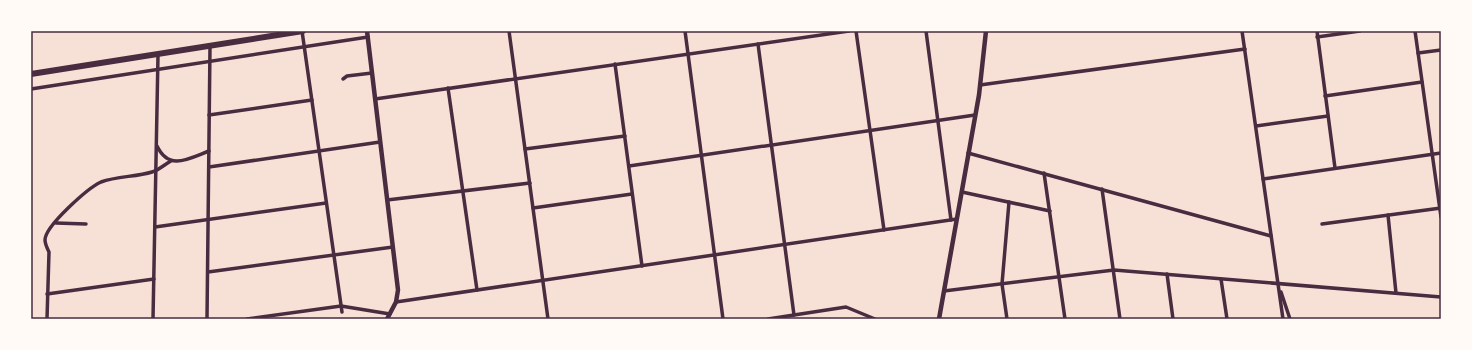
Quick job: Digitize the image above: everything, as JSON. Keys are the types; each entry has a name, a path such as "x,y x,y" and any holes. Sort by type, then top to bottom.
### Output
{"highway":[{"path":"31,74 302,31"}],"street":[{"path":"302,31 342,312"},
{"path":"367,31 398,290 396,302 387,319"},
{"path":"509,31 548,319"},
{"path":"685,31 723,319"},
{"path":"375,99 849,31"},
{"path":"856,31 884,230"},
{"path":"926,31 951,220"},
{"path":"939,319 980,85 986,31"},
{"path":"1242,31 1283,319"},
{"path":"1317,31 1335,168"},
{"path":"1318,37 1360,31"},
{"path":"1415,31 1441,217"},
{"path":"31,89 158,68 368,37"},
{"path":"758,44 794,315"},
{"path":"207,319 210,46"},
{"path":"980,85 1245,50"},
{"path":"1418,53 1441,50"},
{"path":"153,319 158,55"},
{"path":"615,64 642,266"},
{"path":"343,79 347,76 372,73"},
{"path":"1325,96 1422,82"},
{"path":"448,88 477,290"},
{"path":"209,115 312,100"},
{"path":"629,166 975,115"},
{"path":"1256,126 1328,116"},
{"path":"525,150 625,136"},
{"path":"209,167 380,142"},
{"path":"156,144 165,159 171,161"},
{"path":"47,319 49,252 45,242 46,235 76,199 102,182 155,171 171,161 192,158 209,152"},
{"path":"968,153 1271,236"},
{"path":"1263,179 1441,154"},
{"path":"1044,174 1065,319"},
{"path":"387,200 530,183"},
{"path":"1102,189 1120,319"},
{"path":"962,192 1050,211"},
{"path":"533,208 632,194"},
{"path":"1007,319 1002,284 1009,202"},
{"path":"155,227 326,203"},
{"path":"1322,224 1440,208"},
{"path":"1388,215 1396,293"},
{"path":"396,302 957,219"},
{"path":"56,223 86,224"},
{"path":"208,272 393,247"},
{"path":"944,291 1114,270 1441,297"},
{"path":"1167,274 1173,319"},
{"path":"47,294 154,279"},
{"path":"1221,279 1227,319"},
{"path":"1278,284 1290,319"},
{"path":"246,319 341,306 390,314"},
{"path":"768,319 846,307 875,319"}]}
